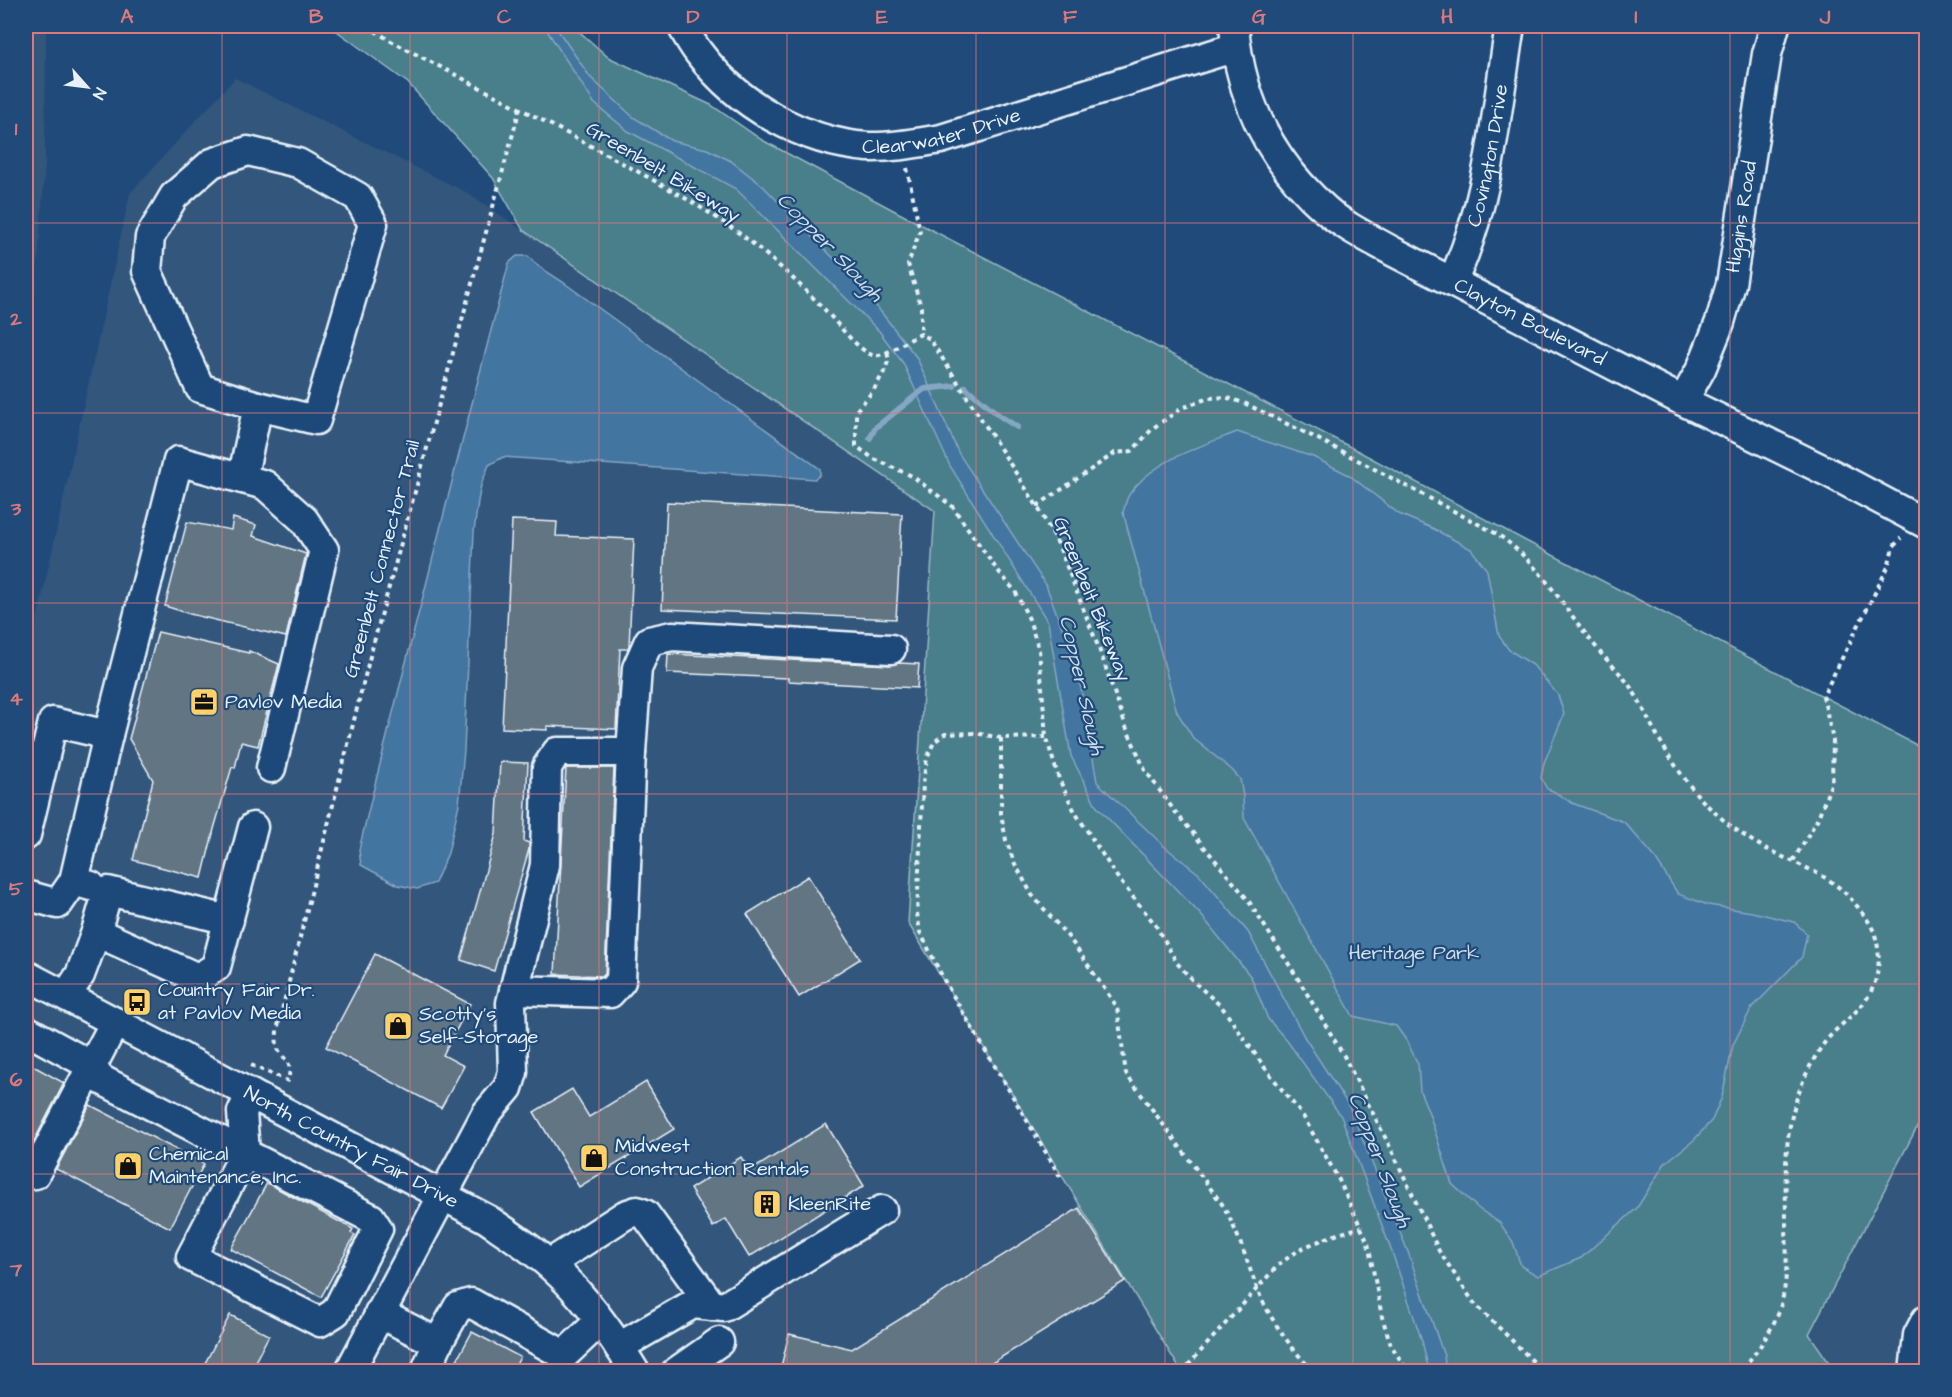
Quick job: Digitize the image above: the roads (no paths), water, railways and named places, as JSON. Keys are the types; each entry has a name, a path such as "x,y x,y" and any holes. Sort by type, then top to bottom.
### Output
{"street":[{"name":"Clearwater Drive","path":"682,26 698,52 716,72 736,91 768,114 820,138 843,144 870,147 898,147 941,139 1076,96 1235,37"},
{"name":"Covington Drive","path":"1452,282 1465,254 1476,220 1510,26"},
{"name":"Higgins Road","path":"1683,401 1701,369 1716,332 1731,284 1767,54 1775,26"},
{"name":"Clayton Boulevard","path":"1235,37 1241,76 1261,128 1281,160 1302,187 1347,225 1392,252 1683,401 1830,473 1926,524"},
{"path":"248,151 298,163 358,197 373,224 316,420 258,406 200,388 147,271 150,237 174,196 212,164 248,151"},
{"path":"242,479 258,406"},
{"path":"26,895 58,903 74,881 108,735 178,460 265,485 304,520 324,550 271,768"},
{"path":"514,990 610,993 621,981 637,668 649,641 672,636 891,649"},
{"path":"26,835 53,722 108,735"},
{"path":"349,1371 486,1114 508,1088 513,1072 511,1003 545,865 547,767 557,752 631,752"},
{"path":"96,932 198,978 216,967 253,827"},
{"path":"74,881 229,920"},
{"path":"66,996 80,975 108,891"},
{"name":"North Country Fair Drive","path":"26,975 488,1219 529,1247 549,1264 600,1321 635,1371"},
{"path":"26,1175 35,1174 115,1022"},
{"path":"26,1030 92,1066 100,1079 245,1153 371,1218 378,1229 336,1312 321,1322 191,1257 245,1153 242,1112 251,1094"},
{"path":"619,1347 693,1304 724,1307 882,1210"},
{"path":"549,1264 626,1215 638,1211 645,1214 712,1306"},
{"path":"425,1371 458,1308 471,1303 561,1363 600,1321"},
{"path":"379,1313 438,1343"},
{"path":"1914,1371 1918,1335 1926,1320"},
{"path":"676,1371 719,1342"}],"waterway":[{"path":"870,438 875,428 924,389 954,386"},
{"path":"965,387 1017,427"}],"railway":[{"path":"26,26 28,135 26,225"}],"place":[{"name":"Pavlov Media","path":"204,702"},
{"name":"Country Fair Dr. at Pavlov Media","path":"137,1002"},
{"name":"Scotty's Self-Storage","path":"398,1026"},
{"name":"Midwest Construction Rentals","path":"594,1158"},
{"name":"Chemical Maintenance, Inc.","path":"128,1166"},
{"name":"KleenRite","path":"767,1204"}],"water label":[{"name":"Copper Slough","path":"830,247"},
{"name":"Copper Slough","path":"1082,685"},
{"name":"Copper Slough","path":"1380,1160"}],"park label":[{"name":"Heritage Park","path":"1414,953"}]}
